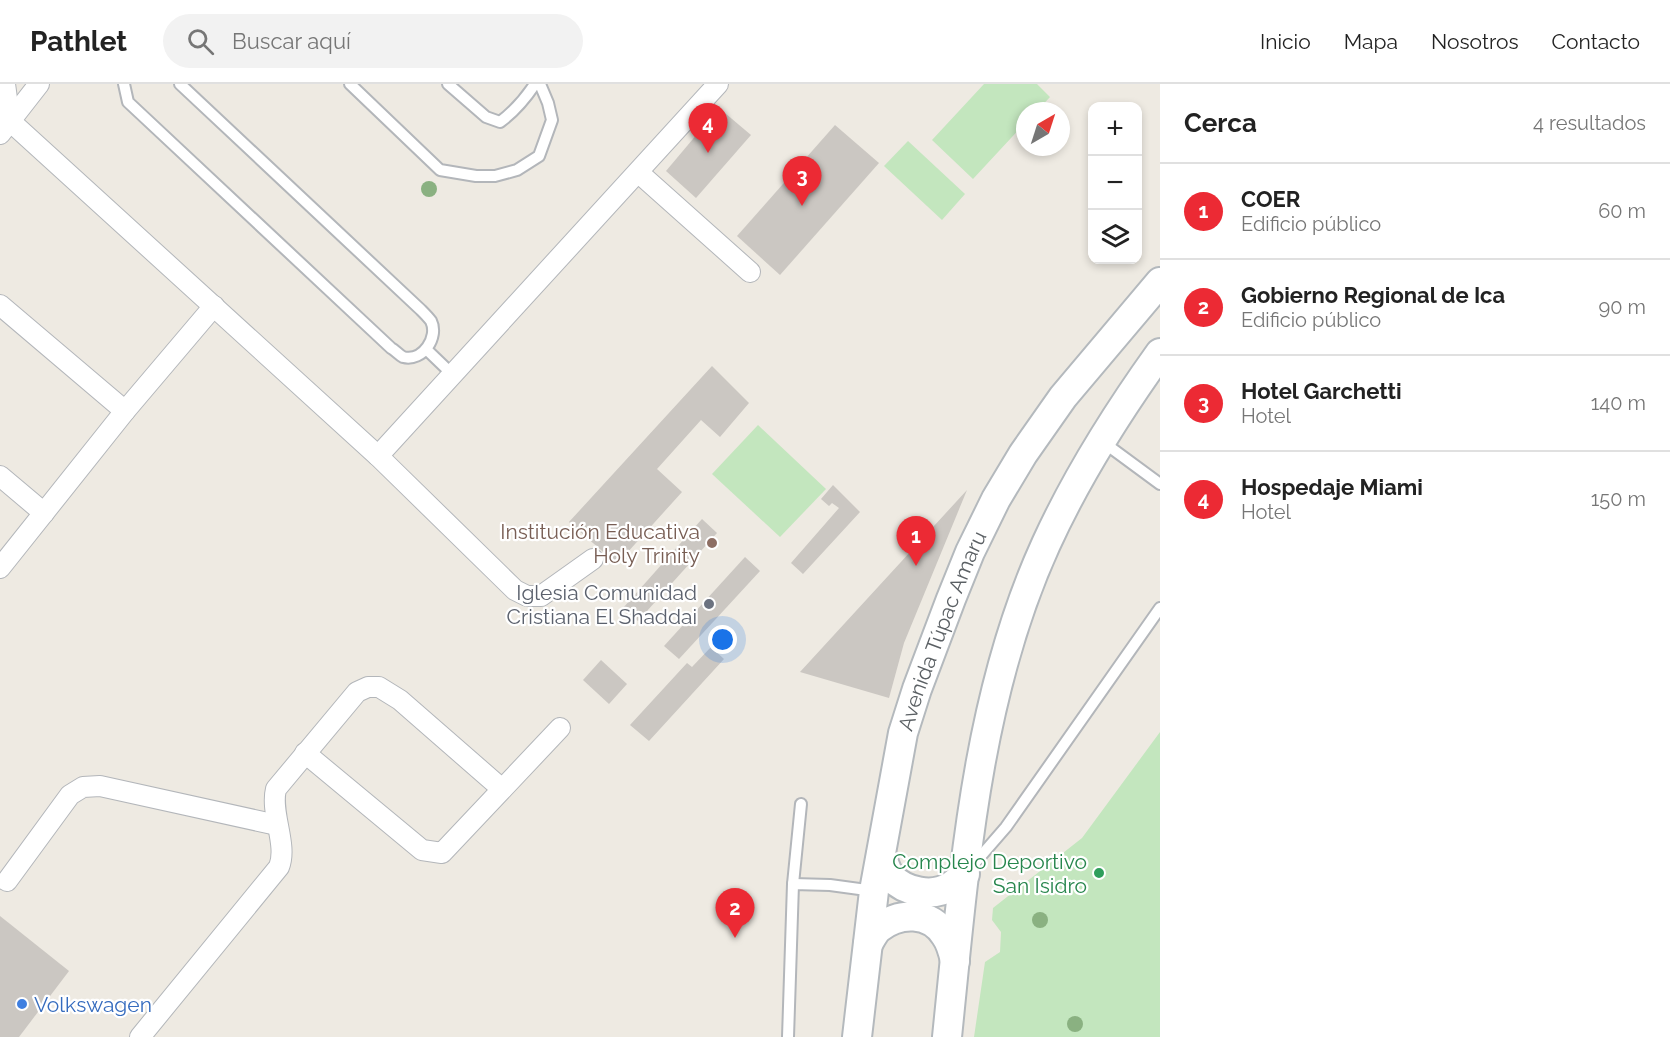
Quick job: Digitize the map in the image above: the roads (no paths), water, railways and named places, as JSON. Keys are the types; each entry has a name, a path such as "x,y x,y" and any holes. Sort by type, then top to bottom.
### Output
{"main road":[{"name":"Avenida Túpac Amaru","path":"858,1037 874,891 903,733 929,656 970,552 996,499 1023,454 1070,388 1160,282"},
{"path":"947,1037 977,786 1006,653 1046,544 1100,440 1160,353"},
{"path":"881,855 889,875 902,886 920,892 937,892 952,886 965,873"},
{"path":"868,944 876,930 889,922 903,917 919,916 932,921 944,932 951,945 955,961"}],"street":[{"path":"5,84 5,128 214,306 378,456 515,590 527,596 541,596 593,559"},
{"path":"5,128 39,84"},
{"path":"378,456 718,84"},
{"path":"639,173 750,272"},
{"path":"0,305 125,411"},
{"path":"0,568 125,411 214,306"},
{"path":"0,476 44,513"},
{"path":"140,1037 279,867 281,854 273,799 276,789 357,692 368,687 379,687 400,700 502,789"},
{"path":"305,753 422,850 442,853 560,728"},
{"path":"7,881 70,795 83,787 100,786 277,825"}],"lane":[{"path":"124,84 128,102 391,348 403,357 414,357 427,350 433,335 432,322 421,310 180,84"},
{"path":"350,84 440,170 476,176 495,176 517,170 539,156 552,120 548,103 538,84 526,99 500,122 486,117 448,84"},
{"path":"427,350 452,374"},
{"path":"1100,440 1160,484"},
{"path":"965,873 1006,827 1160,608"},
{"path":"788,1037 793,884 801,804"},
{"path":"793,884 830,885 874,891"}],"place":[{"name":"Hospedaje Miami","path":"708,153"},
{"name":"Hotel Garchetti","path":"802,206"},
{"name":"Institución Educativa Holy Trinity","path":"712,543"},
{"name":"COER","path":"916,566"},
{"name":"Iglesia Comunidad Cristiana El Shaddai","path":"709,604"},
{"name":"Complejo Deportivo San Isidro","path":"1099,873"},
{"name":"Gobierno Regional de Ica","path":"735,938"},
{"name":"Volkswagen","path":"22,1004"}]}
